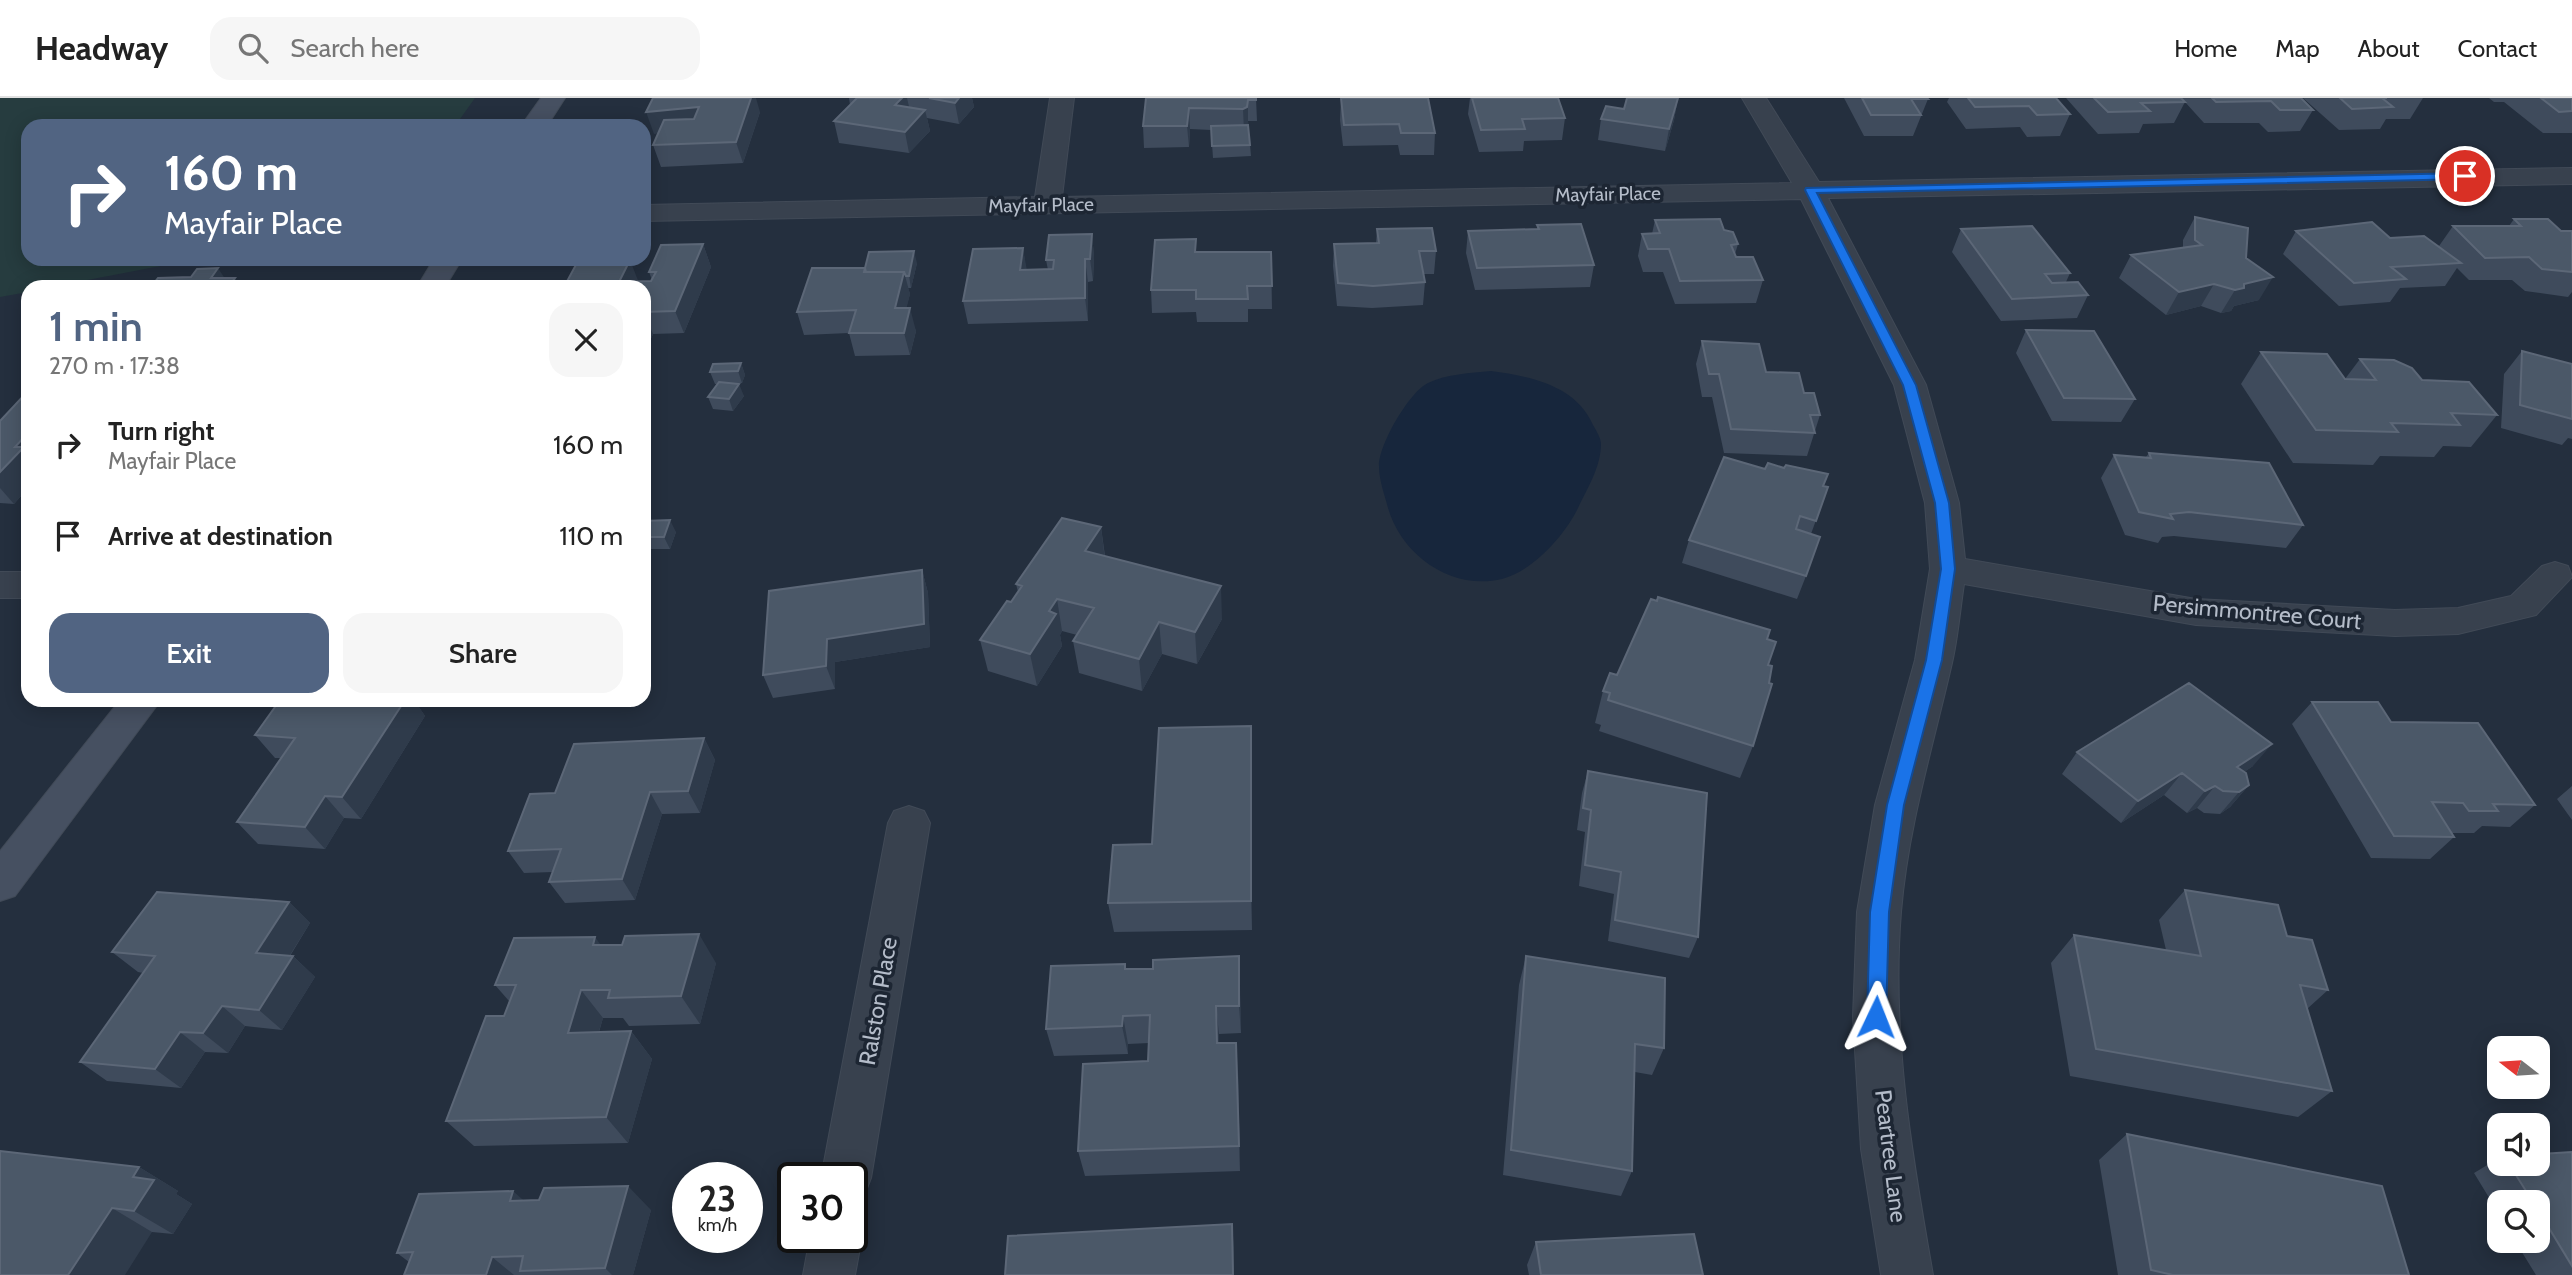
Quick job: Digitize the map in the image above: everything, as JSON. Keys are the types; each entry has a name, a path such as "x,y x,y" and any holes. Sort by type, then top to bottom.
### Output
{"street":[{"path":"538,119 552,98"},
{"path":"1047,205 1062,98"},
{"name":"Peartree Lane","path":"1754,98 1810,190 1910,385 1942,503 1948,569 1934,660 1896,805 1880,912 1876,1017 1886,1149 1908,1275"},
{"name":"Mayfair Place","path":"651,214 2572,176"},
{"name":"Persimmontree Court","path":"1948,569 2196,612 2395,623 2458,621 2523,606 2555,575"},
{"path":"0,585 21,585"},
{"path":"0,883 137,707"},
{"name":"Ralston Place","path":"849,1162 909,824"},
{"path":"829,1275 833,1253"}],"green space":[{"path":"0,98 475,98 460,119 21,119 21,266 160,266 87,280 21,280 21,293 0,297"}],"water":[{"path":"1491,371 1550,385 1575,400 1585,411 1598,434 1600,453 1596,469 1572,518 1547,551 1514,575 1483,581 1465,580 1432,566 1417,555 1405,541 1388,508 1380,477 1380,458 1396,421 1420,388 1459,374"}],"building":[{"path":"653,98 751,98 736,142 653,145 664,120 694,119 699,107 646,112"},
{"path":"857,98 902,98 895,105 925,110 905,132 834,121"},
{"path":"929,98 959,98 955,103"},
{"path":"1146,98 1256,100 1248,100 1247,107 1243,109 1189,108 1187,126 1143,126"},
{"path":"1341,98 1428,98 1435,133 1401,133 1399,124 1344,125"},
{"path":"1472,98 1558,98 1565,118 1522,119 1525,129 1481,130"},
{"path":"1627,98 1678,98 1669,129 1601,119 1606,106 1624,109"},
{"path":"1862,98 1928,99 1911,99 1921,115 1871,115"},
{"path":"1968,98 2056,98 2070,114 2037,115 2029,106 1975,107"},
{"path":"2094,98 2181,98 2185,102 2141,103 2150,111 2108,112"},
{"path":"2212,98 2301,98 2313,110 2280,110 2271,101 2216,102"},
{"path":"2340,98 2382,98 2393,107 2352,109"},
{"path":"2541,98 2572,98 2572,111 2559,112"},
{"path":"1248,125 1250,145 1212,146 1211,126"},
{"path":"2195,217 2248,228 2246,258 2273,277 2244,284 2244,288 2235,290 2214,284 2179,292 2131,255 2202,245 2195,240"},
{"path":"1720,219 1724,230 1733,232 1738,244 1731,245 1736,257 1753,257 1763,280 1680,281 1669,249 1648,249 1642,234 1660,233 1655,220"},
{"path":"2514,219 2548,219 2561,231 2572,231 2572,272 2542,269 2529,257 2485,258 2453,226 2521,226"},
{"path":"2372,222 2390,238 2424,236 2461,263 2391,267 2406,279 2354,283 2296,231"},
{"path":"1581,224 1594,265 1477,268 1468,231 1539,229 1537,225"},
{"path":"2032,226 2070,273 2045,274 2052,283 2078,282 2088,295 2012,299 1961,229"},
{"path":"1432,228 1436,251 1419,251 1425,282 1373,286 1338,283 1334,244 1379,243 1377,229"},
{"path":"1092,234 1090,259 1085,259 1085,298 963,301 973,249 1023,248 1020,270 1053,269 1054,260 1046,260 1049,235"},
{"path":"1196,239 1195,252 1271,252 1272,286 1247,286 1248,299 1196,299 1196,290 1151,290 1155,240"},
{"path":"703,244 675,311 651,312 651,281 656,272 649,272 661,245"},
{"path":"914,251 909,276 904,272 866,272 869,252"},
{"path":"575,266 627,266 620,280 568,280"},
{"path":"218,268 211,278 235,278 156,280 191,277 197,269"},
{"path":"812,268 865,268 864,272 904,272 895,308 910,308 904,333 849,333 856,310 797,312"},
{"path":"2026,330 2094,331 2135,399 2064,398"},
{"path":"1702,341 1759,344 1766,372 1799,373 1804,393 1814,393 1820,415 1810,415 1815,433 1731,429 1719,374 1709,374"},
{"path":"2522,351 2572,364 2572,419 2520,405"},
{"path":"2261,352 2327,354 2345,379 2376,380 2360,359 2394,360 2412,368 2422,380 2469,382 2497,415 2451,413 2460,425 2391,423 2398,432 2316,430"},
{"path":"741,363 738,371 710,372 713,364"},
{"path":"719,382 739,384 729,399 708,397"},
{"path":"21,398 21,440 15,447 21,447 21,450 0,472 0,421"},
{"path":"2149,453 2269,463 2303,525 2189,512 2170,514 2173,519 2139,512 2114,455 2151,458"},
{"path":"1724,457 1765,469 1768,463 1828,474 1823,486 1828,487 1816,521 1800,516 1796,529 1820,537 1806,576 1689,540"},
{"path":"1062,518 1101,527 1085,551 1221,586 1195,632 1159,622 1139,659 1073,641 1094,608 1057,599 1049,611 1056,614 1030,654 980,640 1007,601 1011,602 1022,586 1016,584"},
{"path":"670,520 664,537 651,537 651,521"},
{"path":"922,570 924,624 827,639 826,666 763,675 769,591"},
{"path":"1658,597 1770,630 1767,639 1776,642 1768,665 1772,666 1769,683 1772,684 1753,746 1608,700 1610,693 1603,691 1610,673 1617,675 1651,599 1657,601"},
{"path":"2189,683 2272,744 2237,767 2246,773 2249,785 2239,792 2223,791 2215,786 2205,791 2182,773 2138,801 2077,752"},
{"path":"2312,702 2378,702 2391,722 2478,723 2535,805 2493,804 2498,811 2469,811 2463,803 2432,802 2454,837 2394,836"},
{"path":"275,707 400,707 342,797 325,796 305,827 237,822 295,738 255,735"},
{"path":"1251,726 1251,901 1108,903 1113,845 1152,844 1159,728"},
{"path":"704,738 688,791 650,792 622,879 549,882 561,849 508,851 530,794 555,793 574,744"},
{"path":"1588,771 1707,793 1698,937 1615,920 1621,872 1585,865 1591,810 1583,808"},
{"path":"2185,890 2278,905 2287,936 2312,940 2328,990 2300,985 2332,1091 2096,1049 2074,935 2201,956"},
{"path":"157,892 289,902 256,953 293,956 259,1010 222,1006 203,1033 180,1032 155,1069 80,1062 155,956 112,952"},
{"path":"699,934 681,996 608,998 610,990 581,990 568,1033 631,1031 606,1117 446,1121 486,1016 504,1016 516,985 495,985 514,938 595,937 593,945 622,945 625,936"},
{"path":"1239,956 1239,1006 1216,1006 1217,1043 1236,1043 1239,1146 1078,1151 1083,1064 1148,1061 1150,1015 1123,1016 1122,1026 1046,1029 1051,966 1125,964 1125,969 1153,969 1153,960"},
{"path":"1526,956 1665,978 1664,1048 1635,1044 1632,1171 1511,1150"},
{"path":"2127,1134 2382,1186 2409,1275 2173,1275 2151,1270"},
{"path":"0,1151 139,1167 133,1177 154,1180 134,1211 112,1208 68,1275 0,1275"},
{"path":"2572,1152 2572,1266 2550,1230 2550,1190 2525,1190 2517,1176 2550,1176 2550,1153"},
{"path":"628,1186 605,1268 520,1271 523,1256 492,1257 486,1275 404,1275 413,1252 397,1253 419,1194 513,1191 510,1201 539,1200 544,1188"},
{"path":"1232,1224 1233,1275 1005,1275 1008,1236"},
{"path":"1694,1234 1703,1275 1541,1275 1536,1242"}],"route":[{"path":"1876,1017 1880,912 1896,805 1934,660 1948,569 1942,503 1910,385 1810,190 2465,176"}]}
